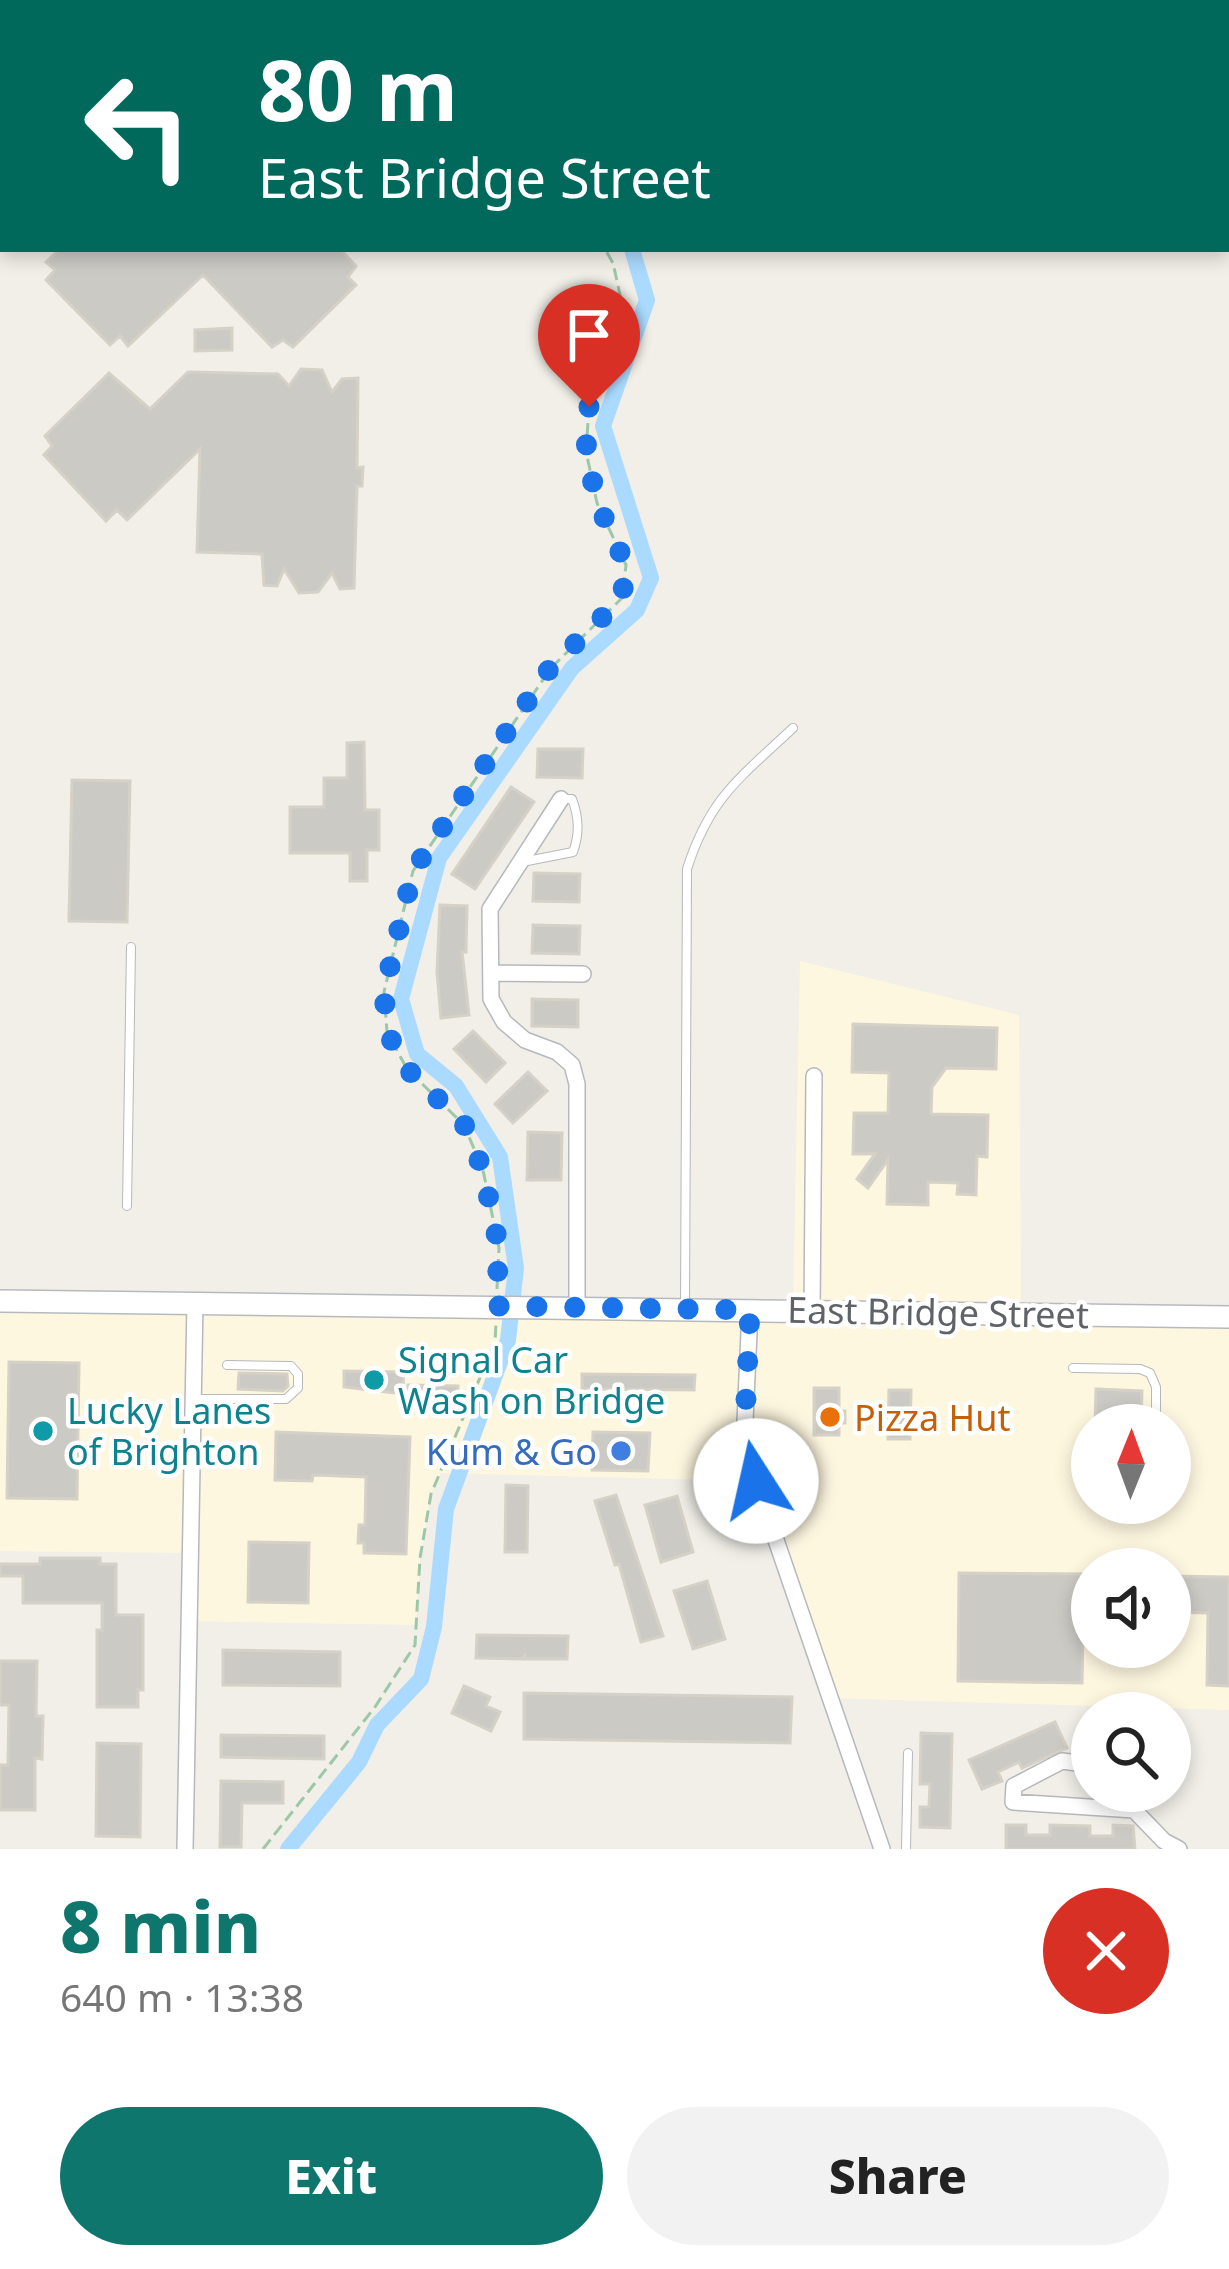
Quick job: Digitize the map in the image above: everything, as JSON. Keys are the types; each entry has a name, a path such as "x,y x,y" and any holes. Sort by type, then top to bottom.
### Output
{"main road":[{"name":"East Bridge Street","path":"0,1301 1229,1317"}],"street":[{"path":"561,799 490,908 491,999 504,1022 525,1040 557,1052 572,1065 577,1084 577,1307"},
{"path":"491,973 583,974"},
{"path":"812,1311 814,1076"},
{"path":"185,1849 195,1302"},
{"path":"750,1310 747,1449 882,1849"},
{"path":"1071,1762 1062,1761 1014,1786 1013,1802 1071,1806"},
{"path":"1136,1812 1164,1841 1180,1849"}],"lane":[{"path":"685,1309 687,869 696,839 719,797 793,728"},
{"path":"520,862 573,852 578,814 572,799 561,799"},
{"path":"127,1206 131,946"},
{"path":"193,1399 286,1399 298,1388 298,1374 291,1366 227,1365"},
{"path":"1073,1367 1150,1373 1156,1404"},
{"path":"907,1849 908,1753"}],"path":[{"path":"263,1849 375,1707 415,1645 420,1558 431,1493 495,1342 499,1248 483,1170 464,1124 407,1069 387,1032 384,992 413,871 550,668 622,598 626,565 597,502 586,451 589,407 624,313 607,252"}],"shaded area":[{"path":"800,961 1019,1015 1021,1314 1229,1317 1229,1710 1191,1709 1191,1692 1071,1692 1071,1705 830,1698 755,1481 441,1473 431,1494 420,1558 416,1625 189,1621 190,1553 0,1551 0,1302 793,1310"}],"building":[{"path":"57,252 343,252 356,266 348,277 356,285 293,347 283,340 272,347 203,275 128,346 120,336 110,345 46,280 55,270 46,262"},
{"path":"232,328 232,350 195,351 195,330"},
{"path":"301,369 322,370 332,392 342,379 358,378 357,468 363,467 362,486 357,486 354,588 340,589 332,573 318,592 299,593 284,569 277,586 264,585 262,554 197,552 200,449 127,520 117,510 106,521 44,455 52,446 45,436 109,373 150,409 188,372 278,374 289,386"},
{"path":"364,742 365,810 379,810 379,850 367,850 367,881 350,881 350,853 290,853 290,807 324,807 324,778 347,778 347,743"},
{"path":"538,749 583,749 582,778 537,777"},
{"path":"72,780 130,781 127,922 69,921"},
{"path":"511,787 534,802 475,889 452,874"},
{"path":"534,873 580,874 579,902 533,901"},
{"path":"440,905 467,906 466,952 462,952 469,1015 441,1018"},
{"path":"533,925 580,926 579,954 532,953"},
{"path":"532,999 578,1000 578,1027 532,1026"},
{"path":"853,1024 997,1028 996,1069 946,1068 932,1087 931,1114 988,1115 987,1157 977,1156 976,1195 957,1194 958,1183 928,1182 928,1205 887,1204 888,1160 868,1188 857,1179 875,1154 853,1154 854,1113 888,1113 889,1073 852,1072"},
{"path":"473,1031 505,1063 486,1082 454,1049"},
{"path":"528,1072 547,1091 513,1123 495,1104"},
{"path":"528,1132 562,1133 561,1180 527,1180"},
{"name":"Lucky Lanes of Brighton","path":"9,1362 79,1363 77,1499 7,1498"},
{"name":"Signal Car Wash on Bridge","path":"344,1371 403,1372 404,1394 344,1387"},
{"path":"239,1373 287,1374 288,1386 283,1391 238,1389"},
{"name":"Kum & Go","path":"582,1374 695,1375 694,1390 582,1389"},
{"path":"408,1385 458,1386 457,1409 407,1408"},
{"name":"Pizza Hut","path":"814,1388 839,1388 839,1411 845,1411 845,1423 839,1423 839,1435 814,1435"},
{"path":"1096,1389 1142,1391 1142,1404 1096,1404"},
{"path":"889,1390 911,1390 910,1439 888,1439"},
{"path":"276,1432 410,1437 406,1554 364,1553 364,1543 358,1543 359,1525 365,1525 366,1477 313,1475 312,1481 275,1480"},
{"name":"Kum & Go","path":"593,1432 650,1433 648,1471 592,1470"},
{"path":"506,1485 528,1486 527,1552 505,1552"},
{"path":"616,1495 663,1636 641,1642 595,1501"},
{"path":"677,1496 693,1552 661,1562 645,1505"},
{"path":"249,1542 309,1543 308,1603 248,1602"},
{"path":"40,1558 100,1558 100,1564 116,1564 116,1615 143,1615 143,1690 138,1690 138,1707 97,1707 97,1630 102,1630 102,1603 23,1603 23,1576 0,1576 0,1564 40,1564"},
{"path":"959,1573 1071,1574 1071,1668 1082,1668 1082,1683 958,1681"},
{"path":"1191,1576 1229,1577 1229,1686 1207,1685 1208,1613 1191,1613"},
{"path":"707,1581 725,1639 693,1649 674,1591"},
{"path":"477,1635 568,1636 567,1659 525,1659 525,1654 523,1659 476,1658"},
{"path":"223,1650 340,1652 340,1686 223,1685"},
{"path":"0,1661 37,1661 36,1716 43,1716 42,1759 35,1758 35,1810 0,1810 0,1765 8,1765 9,1705 0,1705"},
{"path":"464,1686 490,1697 486,1706 500,1712 491,1731 452,1713"},
{"path":"524,1693 792,1697 790,1743 524,1739"},
{"path":"1055,1722 1067,1748 1022,1768 1019,1762 998,1772 1002,1781 982,1789 969,1760"},
{"path":"921,1733 952,1734 950,1828 920,1827 920,1807 929,1807 930,1784 920,1784"},
{"path":"221,1735 324,1736 324,1759 221,1757"},
{"path":"97,1743 141,1744 140,1837 96,1836"},
{"path":"221,1781 283,1782 283,1803 242,1803 241,1847 220,1847"},
{"path":"1006,1825 1026,1825 1026,1835 1050,1835 1050,1825 1090,1826 1090,1836 1113,1836 1113,1825 1133,1826 1135,1849 1006,1849"}],"waterway":[{"path":"288,1849 359,1762 377,1725 421,1679 434,1627 446,1509 508,1340 516,1268 500,1157 456,1086 417,1054 401,999 439,858 572,668 637,610 651,578 603,426 647,300 633,252"}],"place":[{"name":"Signal Car Wash on Bridge","path":"374,1380"},
{"name":"Pizza Hut","path":"830,1417"},
{"name":"Lucky Lanes of Brighton","path":"43,1431"},
{"name":"Kum & Go","path":"621,1451"}],"route":[{"path":"589,407 586,451 597,502 626,565 622,598 550,668 413,871 384,992 387,1032 407,1069 464,1124 483,1170 499,1248 496,1306 750,1310 745,1421 756,1481"}]}
